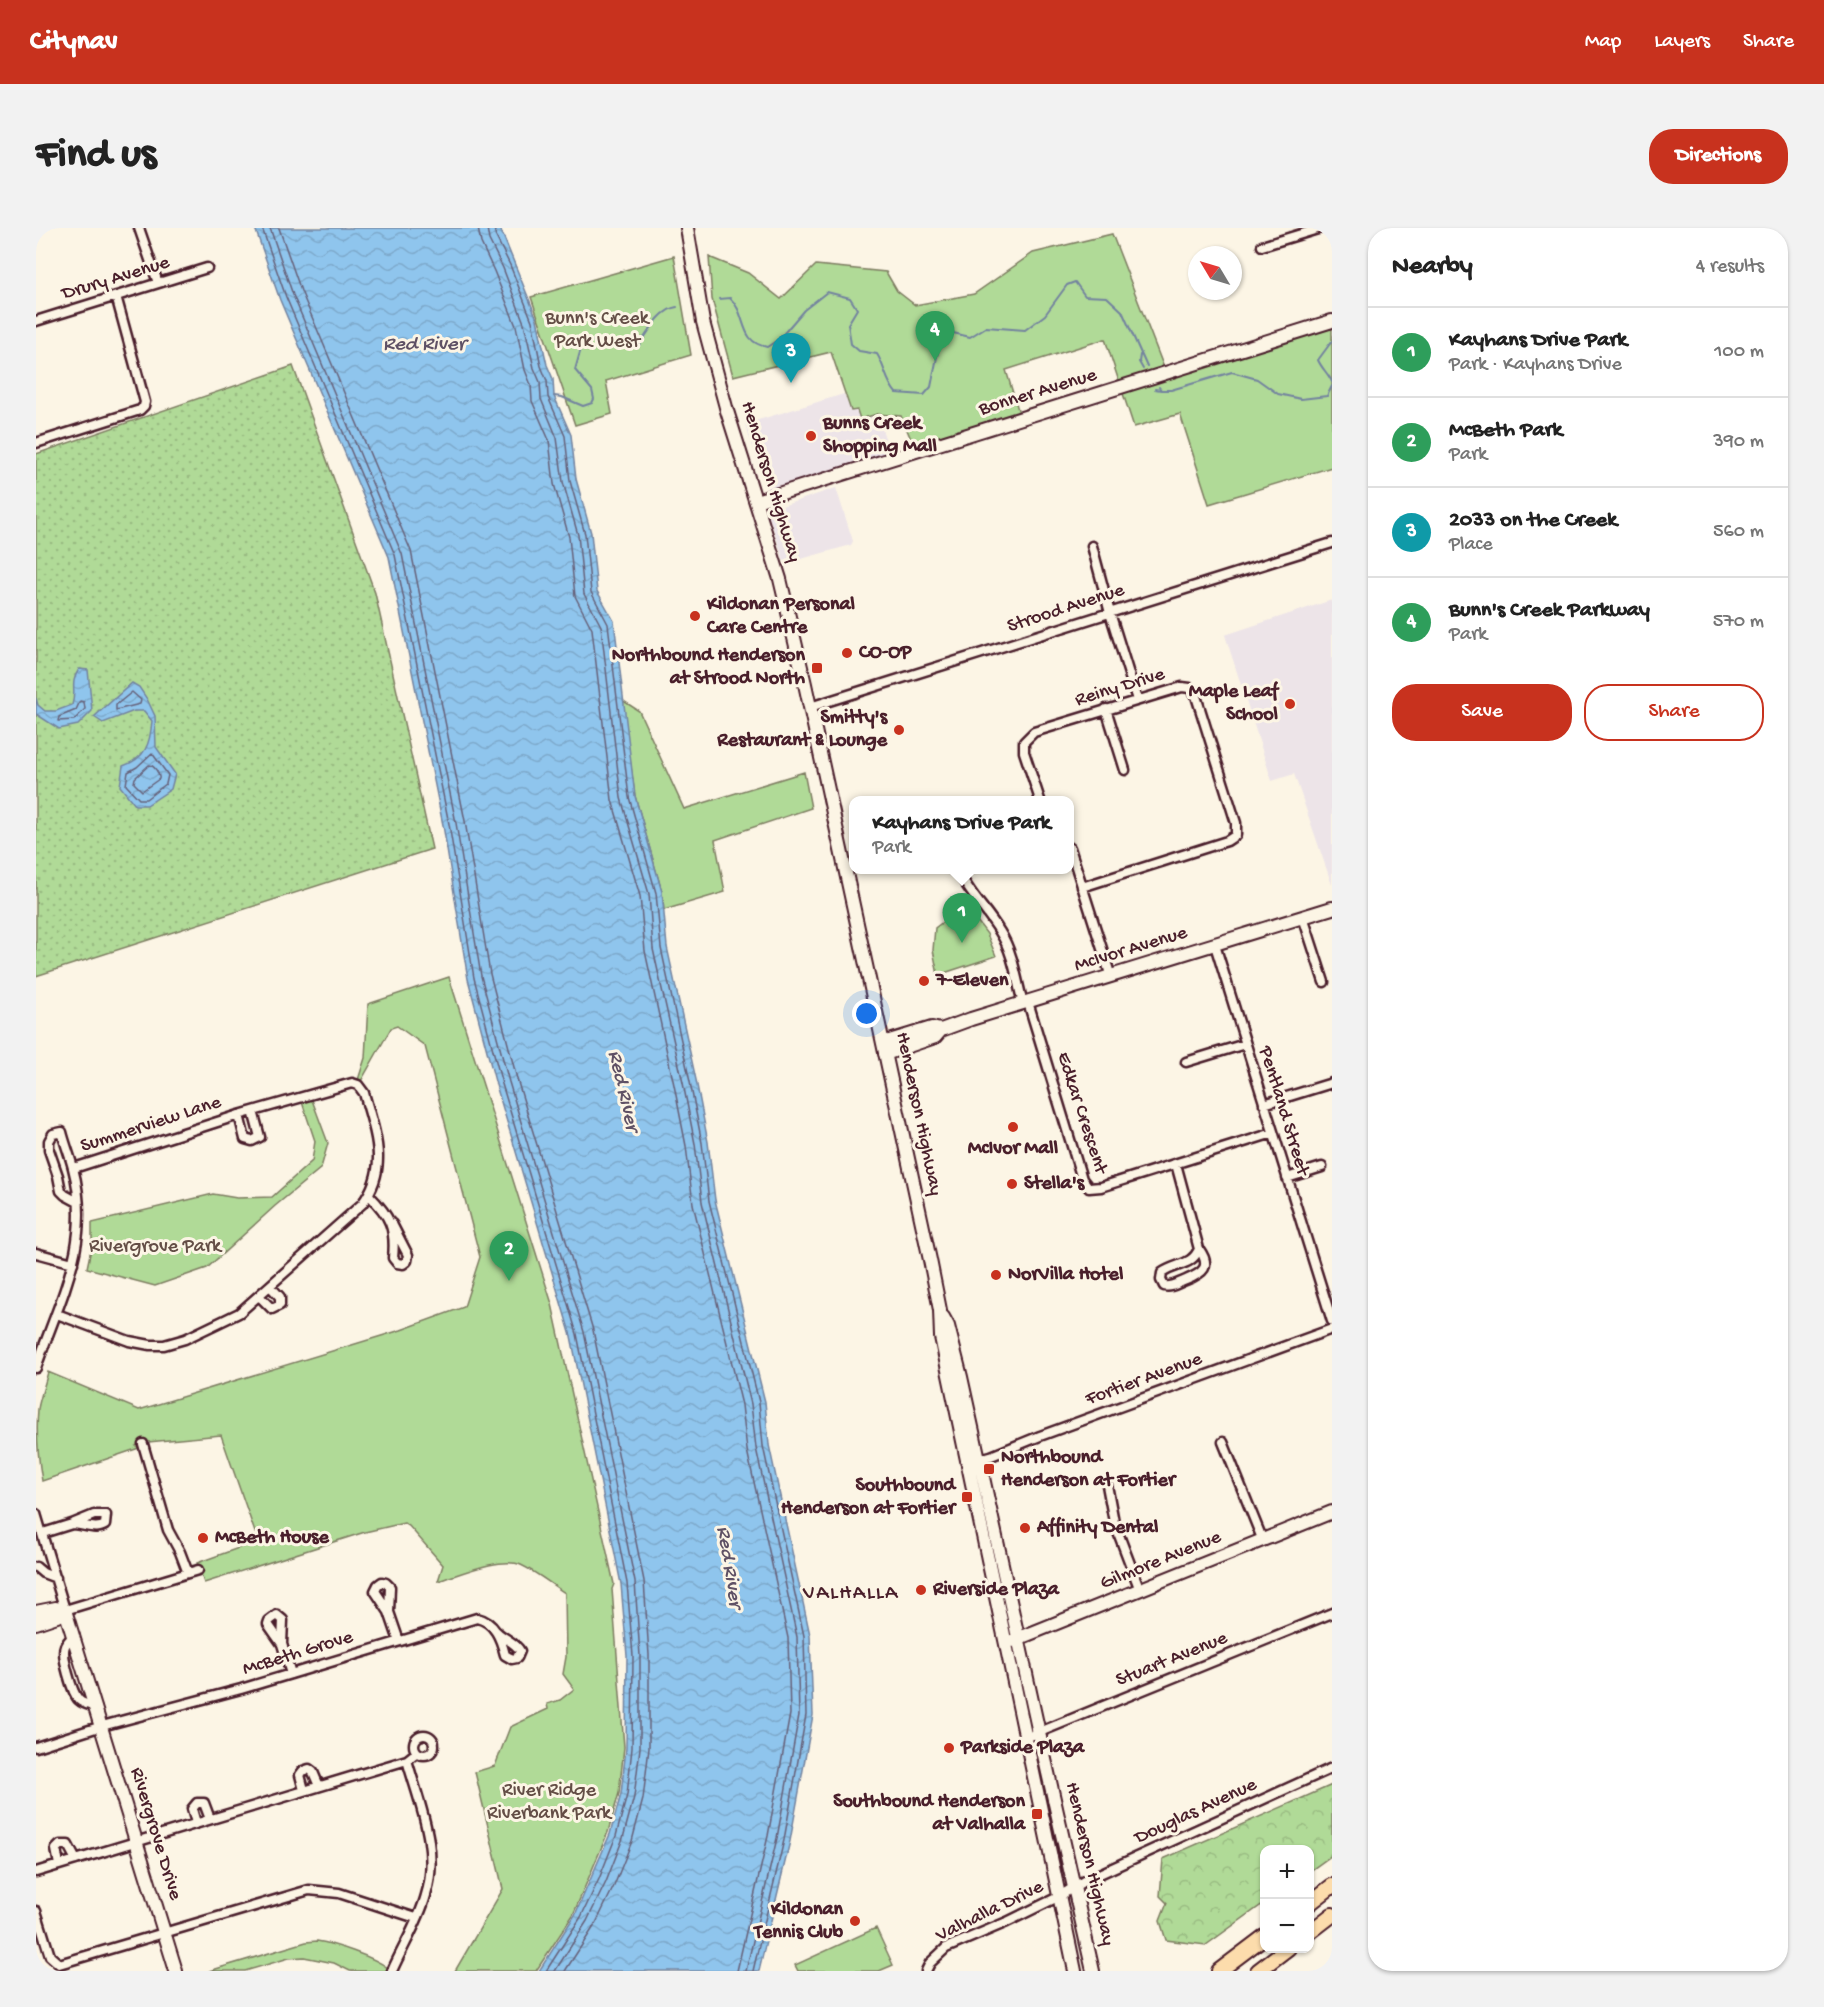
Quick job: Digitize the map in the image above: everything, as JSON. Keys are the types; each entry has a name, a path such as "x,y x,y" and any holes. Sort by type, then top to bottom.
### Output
{"main road":[{"name":"Henderson Highway","path":"687,228 703,322 727,411 780,579 810,707 940,1310 941,1337 1075,1971"},
{"name":"Bonner Avenue","path":"756,501 1332,321"},
{"name":"McIvor Avenue","path":"884,1048 932,1028 941,1030 1332,908"},
{"name":"Henderson Highway","path":"940,1310 948,1326 980,1459 1093,1971"},
{"name":"Gilmore Avenue","path":"1005,1644 1332,1512"},
{"path":"36,1612 56,1608 65,1610"},
{"path":"36,1623 60,1615 65,1610"},
{"name":"Rivergrove Drive","path":"65,1610 176,1971"},
{"path":"1314,1900 1332,1886"},
{"path":"1314,1929 1332,1915"},
{"path":"1220,1971 1260,1940"},
{"path":"1258,1971 1281,1953"}],"street":[{"path":"139,228 158,283"},
{"path":"1262,246 1321,228"},
{"name":"Drury Avenue","path":"36,321 207,268"},
{"path":"194,272 197,283"},
{"path":"36,443 140,410 144,406 145,402 116,296"},
{"name":"Strood Avenue","path":"810,707 1332,543"},
{"path":"1092,546 1137,700"},
{"name":"Reiny Drive","path":"1038,796 1024,752 1024,741 1034,732 1182,687 1190,688 1196,696 1236,823 1236,835 1227,841 1082,886"},
{"path":"1106,709 1125,770"},
{"path":"1074,861 1111,977"},
{"path":"959,874 1001,933 1026,1003"},
{"path":"1303,917 1323,982"},
{"name":"Pentland Street","path":"1215,945 1332,1321"},
{"name":"Edkar Crescent","path":"1026,1003 1084,1183 1089,1188 1101,1187 1273,1133"},
{"path":"1186,1062 1245,1044"},
{"name":"Summerview Lane","path":"57,1314 129,1341 150,1345 164,1345 185,1339 231,1319 362,1204 376,1180 379,1152 364,1093 358,1085 347,1083 238,1115 74,1168"},
{"path":"1264,1104 1332,1083"},
{"name":"Summerview Lane","path":"238,1115 245,1139 252,1141 260,1137 254,1111"},
{"path":"36,1368 38,1354 57,1314 74,1263 78,1241 78,1202 74,1168 62,1132 53,1134 48,1141 49,1150 61,1191 78,1202"},
{"path":"1176,1164 1199,1249 1205,1258 1206,1265 1200,1274 1170,1287 1164,1286 1161,1280 1162,1273 1190,1262 1196,1257 1199,1249"},
{"path":"1287,1178 1322,1167"},
{"path":"369,1195 392,1224"},
{"path":"36,1253 74,1263"},
{"path":"259,1296 272,1310 277,1308 281,1301 270,1286"},
{"name":"Fortier Avenue","path":"967,1462 1332,1329"},
{"path":"1223,1442 1263,1541"},
{"path":"143,1444 168,1530 188,1573"},
{"path":"1107,1485 1114,1522 1140,1590"},
{"name":"Rivergrove Drive","path":"36,1514 65,1610"},
{"path":"43,1533 72,1524"},
{"path":"36,1567 43,1574 56,1578"},
{"path":"65,1610 198,1570"},
{"path":"390,1612 399,1641"},
{"name":"Stuart Avenue","path":"1025,1738 1332,1613"},
{"name":"McBeth Grove","path":"36,1747 477,1618 484,1620 497,1632"},
{"path":"282,1644 291,1674"},
{"path":"36,1872 407,1760 417,1752"},
{"path":"392,1971 427,1893 432,1866 427,1830 407,1760"},
{"name":"Douglas Avenue","path":"1074,1887 1332,1768"},
{"path":"304,1791 300,1775 303,1771 309,1769 314,1772 318,1786"},
{"path":"196,1823 192,1809 197,1803 204,1803 210,1819"},
{"path":"59,1865 56,1849 60,1845 69,1845 76,1860"},
{"name":"Valhalla Drive","path":"926,1971 930,1963 946,1948 1058,1897 1074,1887"},
{"path":"36,1911 50,1956 59,1964 309,1890 339,1893 416,1918"}],"shaded area":[{"path":"844,394 851,411 857,409 877,414 891,456 769,493 745,424"},
{"path":"836,488 853,541 851,545 794,561 792,559 784,561 767,511"},
{"name":"Maple Leaf School","path":"1332,600 1332,885 1294,774 1272,781 1225,635"}],"green space":[{"path":"1112,234 1168,378 1332,328 1332,467 1209,504 1180,414 1134,427 1105,339 1006,370 1019,413 914,446 901,416 877,414 860,419 857,410 851,411 831,352 733,376 712,299 709,257 748,273 781,299 816,265 886,272 897,291 915,305 974,294 1033,253"},
{"name":"Bunn's Creek Park West","path":"674,256 691,355 606,381 612,414 575,425 531,297"},
{"path":"293,366 375,593 432,849 36,976 36,454"},
{"path":"622,700 639,711 684,809 804,772 811,808 715,840 725,892 664,910 662,892 635,796"},
{"path":"965,905 987,934 996,956 938,975 933,950 935,928"},
{"name":"River Ridge Riverbank Park","path":"449,977 552,1304 614,1584 612,1589 624,1747 619,1793 608,1832 573,1915 536,1971 455,1971 503,1889 475,1772 495,1766 510,1727 548,1709 547,1704 560,1700 574,1689 563,1674 566,1657 565,1593 532,1571 513,1563 480,1567 438,1581 443,1565 404,1523 365,1532 204,1583 197,1563 258,1541 221,1435 148,1442 136,1446 139,1448 42,1481 38,1454 38,1409 48,1372 139,1410 401,1330 464,1307 480,1257 425,1046 397,1026 391,1028 361,1081 358,1080 365,1058 368,1004"},
{"name":"Rivergrove Park","path":"312,1100 328,1143 321,1168 207,1268 155,1286 87,1268 92,1244 92,1223 213,1194 237,1198 272,1197 312,1161 315,1141 302,1102"},
{"path":"1332,1785 1332,1855 1314,1868 1314,1845 1260,1845 1260,1906 1206,1945 1166,1940 1160,1921 1167,1903 1160,1896 1163,1859"},
{"path":"876,1928 893,1965 879,1971 798,1971 795,1965"},
{"path":"317,1941 354,1952 388,1968 386,1971 350,1971 334,1963 304,1957 289,1958 245,1971 209,1971 306,1942"}],"water":[{"name":"Red River","path":"255,228 500,228 537,319 547,365 553,379 554,396 571,435 576,479 591,533 597,591 614,621 635,796 662,892 667,947 708,1142 715,1200 765,1402 769,1445 810,1635 813,1715 790,1841 759,1971 539,1971 575,1915 610,1834 621,1794 626,1748 627,1656 621,1584 571,1336 496,1085 468,979 443,825 389,557 280,300"},
{"path":"79,669 88,670 92,711 78,725 59,729 36,714 36,698 38,705 45,711 56,711 72,705 74,679"},
{"path":"132,683 139,687 147,699 155,716 156,747 175,774 171,789 147,805 135,805 120,786 123,766 142,754 150,737 152,721 144,711 134,711 103,723 94,717"}],"waterway":[{"path":"719,299 730,298 736,305 747,334 758,344 767,347 779,339 804,310 827,292 850,298 857,309 848,324 851,344 859,351 877,354 896,393 924,395 931,387 940,342 949,332 970,337 986,327 1025,330 1045,315 1067,285 1075,282 1085,296 1107,297 1122,311 1147,367"},
{"path":"554,396 583,406 592,403 594,399 592,390 575,370 582,345 595,341 626,345 640,344 661,316 677,307"},
{"path":"1332,341 1318,360 1332,382"},
{"path":"1140,355 1139,362 1143,369"},
{"path":"1159,387 1161,390 1171,390 1232,372 1257,379 1278,394 1301,399 1327,396 1332,386"},
{"path":"1155,389 1161,390"}],"place":[{"name":"Bunn's Creek Parkway","path":"935,361"},
{"name":"2033 on the Creek","path":"791,383"},
{"name":"Bunns Creek Shopping Mall","path":"811,436"},
{"name":"Kildonan Personal Care Centre","path":"695,616"},
{"name":"CO-OP","path":"847,653"},
{"name":"Northbound Henderson at Strood North","path":"817,668"},
{"name":"Maple Leaf School","path":"1290,704"},
{"name":"Smitty's Restaurant & Lounge","path":"899,730"},
{"name":"Kayhans Drive Park","path":"962,943"},
{"name":"7-Eleven","path":"924,981"},
{"name":"McIvor Mall","path":"1013,1127"},
{"name":"Stella's","path":"1012,1184"},
{"name":"NorVilla Hotel","path":"996,1275"},
{"name":"McBeth Park","path":"509,1281"},
{"name":"Northbound Henderson at Fortier","path":"989,1469"},
{"name":"Southbound Henderson at Fortier","path":"967,1497"},
{"name":"Affinity Dental","path":"1025,1528"},
{"name":"McBeth House","path":"203,1538"},
{"name":"Riverside Plaza","path":"921,1590"},
{"name":"Parkside Plaza","path":"949,1748"},
{"name":"Southbound Henderson at Valhalla","path":"1037,1814"},
{"name":"Kildonan Tennis Club","path":"855,1921"}],"district":[{"name":"VALHALLA","path":"851,1594"}]}
